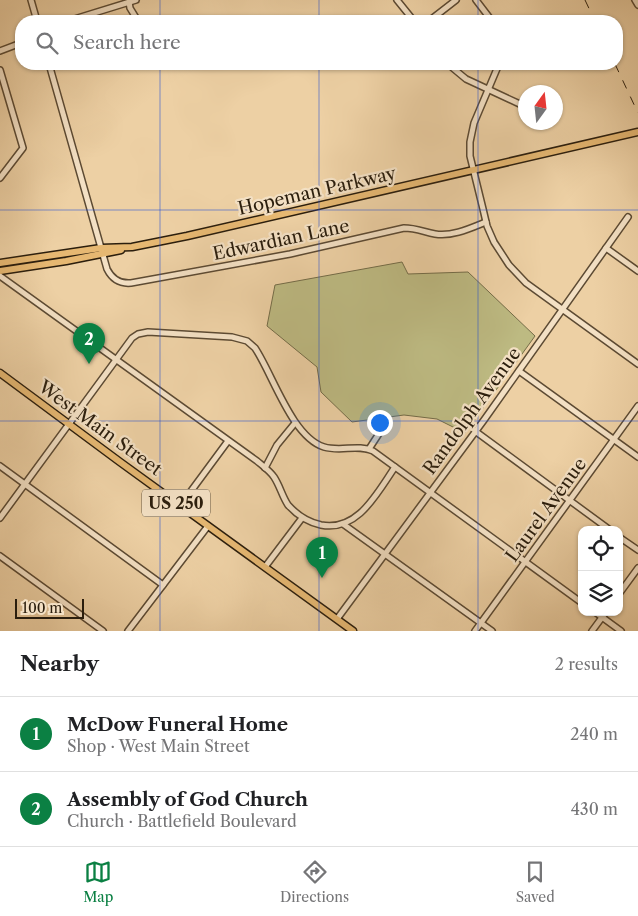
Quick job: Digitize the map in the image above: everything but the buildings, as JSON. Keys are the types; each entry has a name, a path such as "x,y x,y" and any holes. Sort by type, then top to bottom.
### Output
{"main road":[{"name":"Hopeman Parkway","path":"102,251 132,247 314,207 634,132"},
{"path":"0,263 102,251"},
{"path":"0,270 102,251"},
{"name":"West Main Street","path":"0,373 353,631"}],"street":[{"path":"31,0 35,15"},
{"path":"87,15 136,0"},
{"path":"396,0 409,15"},
{"path":"437,15 456,0"},
{"path":"476,0 487,15"},
{"path":"635,0 638,5"},
{"path":"129,2 134,15"},
{"path":"0,52 15,46"},
{"path":"0,70 23,148 0,178"},
{"path":"51,70 102,251"},
{"path":"455,70 466,79 488,91 518,104"},
{"path":"497,70 470,136 470,149 474,170 486,222 494,242 517,274 535,290 638,364"},
{"name":"Randolph Avenue","path":"337,619 475,432 628,217"},
{"name":"Edwardian Lane","path":"102,251 111,276 120,282 131,283 290,254 404,228 414,228 444,235 486,222"},
{"path":"606,248 638,271"},
{"path":"0,276 265,468 273,475 287,503 302,518 324,526 343,524 354,519 363,511 395,467"},
{"path":"0,518 132,338 143,333 155,332 226,337 246,341 255,348 295,423 305,436 322,447 337,450 369,449 578,600"},
{"path":"519,371 638,457"},
{"name":"Laurel Avenue","path":"475,631 638,406"},
{"path":"265,468 278,445 295,423"},
{"path":"369,449 380,432"},
{"path":"475,432 604,526"},
{"path":"180,506 228,441"},
{"path":"0,466 163,585"},
{"path":"264,567 302,518"},
{"path":"343,524 492,631"},
{"path":"128,631 208,526"},
{"path":"623,540 638,550"},
{"path":"0,556 104,631"},
{"path":"623,589 638,568"},
{"path":"600,616 621,631"},
{"path":"592,631 602,618"}],"shaded area":[{"path":"402,262 408,274 468,272 535,336 465,433 437,419 404,415 352,422 321,392 317,367 267,326 275,285"}],"railway":[{"path":"585,0 592,15"},
{"path":"618,70 638,113"}],"place":[{"name":"Assembly of God Church","path":"89,364"},
{"name":"McDow Funeral Home","path":"322,578"}]}
